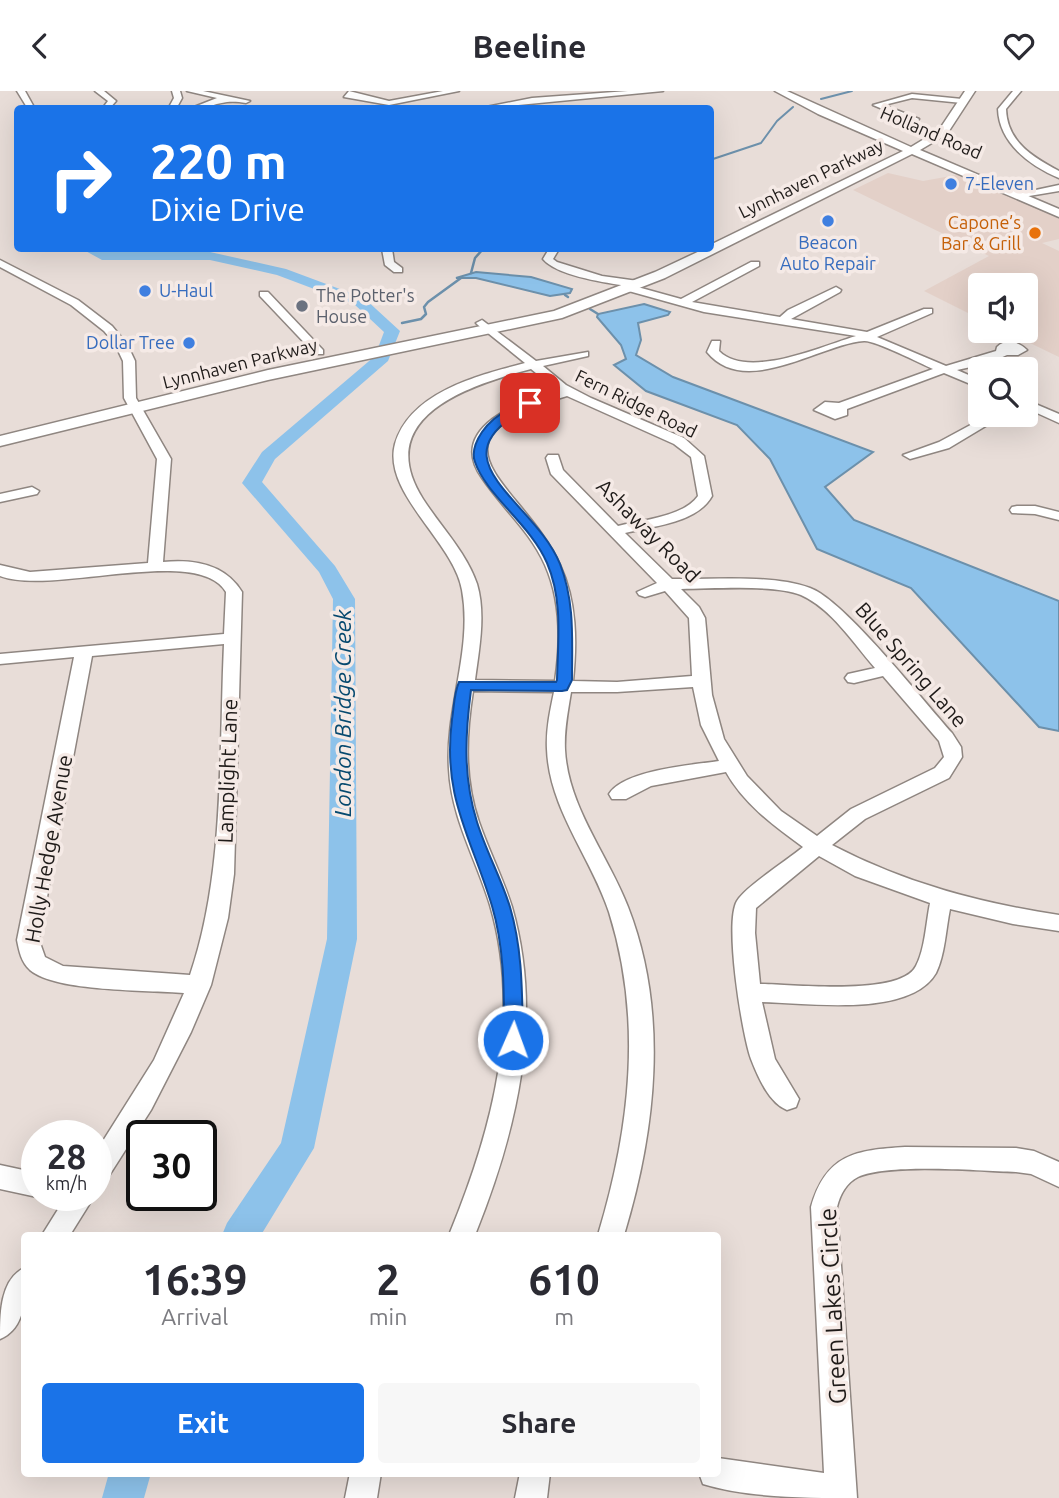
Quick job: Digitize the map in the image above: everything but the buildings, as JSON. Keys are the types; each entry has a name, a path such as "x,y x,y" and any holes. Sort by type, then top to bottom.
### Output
{"main road":[{"name":"Holland Road","path":"780,91 821,112 911,142 939,162 1059,207"},
{"name":"Holland Road","path":"791,91 911,142 1025,194 1059,213"},
{"name":"Lynnhaven Parkway","path":"714,245 889,162 911,142 921,139 957,97 970,91"},
{"name":"Lynnhaven Parkway","path":"714,237 911,142 943,132 957,97"},
{"path":"889,162 917,159 939,162"},
{"name":"Lynnhaven Parkway","path":"631,285 687,252"},
{"name":"Lynnhaven Parkway","path":"0,428 248,380 374,347 557,315 631,285 700,252"},
{"name":"Lynnhaven Parkway","path":"0,442 319,352 374,347"},
{"path":"248,380 309,362 318,356 319,352"}],"street":[{"path":"99,91 112,101 108,105"},
{"path":"191,91 246,101"},
{"path":"203,105 244,91"},
{"path":"354,91 347,95 389,103 455,91"},
{"path":"496,105 659,91"},
{"path":"1017,91 1002,109 1004,129 1020,149 1059,175"},
{"path":"628,92 637,101"},
{"path":"916,121 877,105 906,97 957,97"},
{"path":"486,99 500,104"},
{"path":"1025,194 1059,190"},
{"path":"387,252 389,263 398,270"},
{"path":"552,252 548,259 553,264 597,278 736,315 784,320 867,336 968,379"},
{"path":"0,263 91,313 109,327 128,359 133,404 161,448 164,459 155,567"},
{"path":"687,301 763,263"},
{"path":"784,320 792,312 836,290 833,288 836,285 848,288"},
{"path":"264,294 319,352"},
{"path":"716,343 713,352 719,358 740,366 757,367 867,336 937,310"},
{"name":"Fern Ridge Road","path":"486,326 569,391 680,441 693,450 700,462 705,496 696,507 680,515 615,531"},
{"path":"840,407 946,369 1006,351"},
{"path":"463,1232 480,1194 499,1134 512,1067 515,1013 513,968 501,907 468,822 458,771 457,744 473,618 470,585 450,543 405,482 400,458 402,444 416,419 440,399 482,379 584,354"},
{"path":"569,391 530,403 500,419 485,434 479,451 487,476 537,533 554,563 566,607 568,628 567,660 555,736 560,774 573,815 617,907 635,970 640,1034 637,1123 628,1176 612,1232"},
{"path":"1038,409 1059,419"},
{"path":"910,455 944,445 976,427"},
{"name":"Ashaway Road","path":"553,457 556,471 693,610 697,618 707,717 715,740 752,793 776,816 816,845 877,877 941,901 989,913 1059,923"},
{"path":"0,498 32,491"},
{"path":"1017,510 1035,510 1059,516"},
{"name":"Lamplight Lane","path":"0,570 30,577 155,567 196,567 227,580 234,592 224,874 219,916 200,985 185,1026 164,1069 112,1149"},
{"path":"645,592 668,584"},
{"name":"Blue Spring Lane","path":"668,584 782,586 807,592 832,609 952,747 953,757 942,773 858,814 816,845"},
{"path":"0,659 232,638"},
{"name":"Holly Hedge Avenue","path":"84,651 34,904 28,940 31,954 44,969 60,975 200,985"},
{"path":"854,678 887,670"},
{"path":"464,685 617,687 702,681"},
{"path":"619,794 646,780 731,765"},
{"path":"787,1099 767,1070 760,1051 743,941 743,913 746,904 816,845"},
{"path":"751,993 881,995 910,986 926,968 941,901"},
{"name":"Green Lakes Circle","path":"841,1495 824,1207 828,1191 837,1178 849,1168 877,1160 1016,1160 1034,1163 1059,1175"},
{"path":"0,1177 21,1182"},
{"path":"57,1232 68,1211"},
{"path":"0,1325 21,1287"},
{"path":"721,1474 841,1495"},
{"path":"361,1498 365,1477"},
{"path":"531,1498 534,1477"}],"shaded area":[{"path":"888,173 923,181 962,174 1059,216 1059,239 1042,243 1059,251 1059,357 1030,343 1038,343 1038,273 968,273 968,313 924,291 989,256 853,190"}],"water":[{"path":"476,272 531,277 572,289 570,293 550,296 476,278 456,278"},
{"path":"644,304 670,312 668,315 638,323 641,340 636,355 673,377 873,452 825,487 854,520 1059,601 1059,731 1039,727 911,588 817,549 770,459 737,425 646,391 614,365 626,359 621,345 597,317 598,314"}],"waterway":[{"path":"821,99 852,91"},
{"path":"714,159 761,143 777,121 793,107"},
{"name":"London Bridge Creek","path":"95,252 102,256 210,256 281,272 359,301 392,331 382,358 268,456 252,483 328,570 344,599 342,939 297,1148 242,1232"},
{"path":"471,273 475,258 480,252"},
{"path":"402,323 421,319 426,314 424,307 428,302 461,278"},
{"path":"590,309 598,314"},
{"name":"London Bridge Creek","path":"123,1498 129,1477"}],"place":[{"name":"7-Eleven","path":"951,184"},
{"name":"Beacon Auto Repair","path":"828,221"},
{"name":"Capone’s Bar & Grill","path":"1035,233"},
{"name":"U-Haul","path":"145,291"},
{"name":"The Potter's House","path":"302,306"},
{"name":"Dollar Tree","path":"189,343"}],"route":[{"path":"513,1040 513,968 507,933 501,907 468,822 461,793 457,744 464,685 562,687 564,680 568,628 566,607 554,563 537,533 487,476 480,460 480,443 492,426 530,403"}]}
